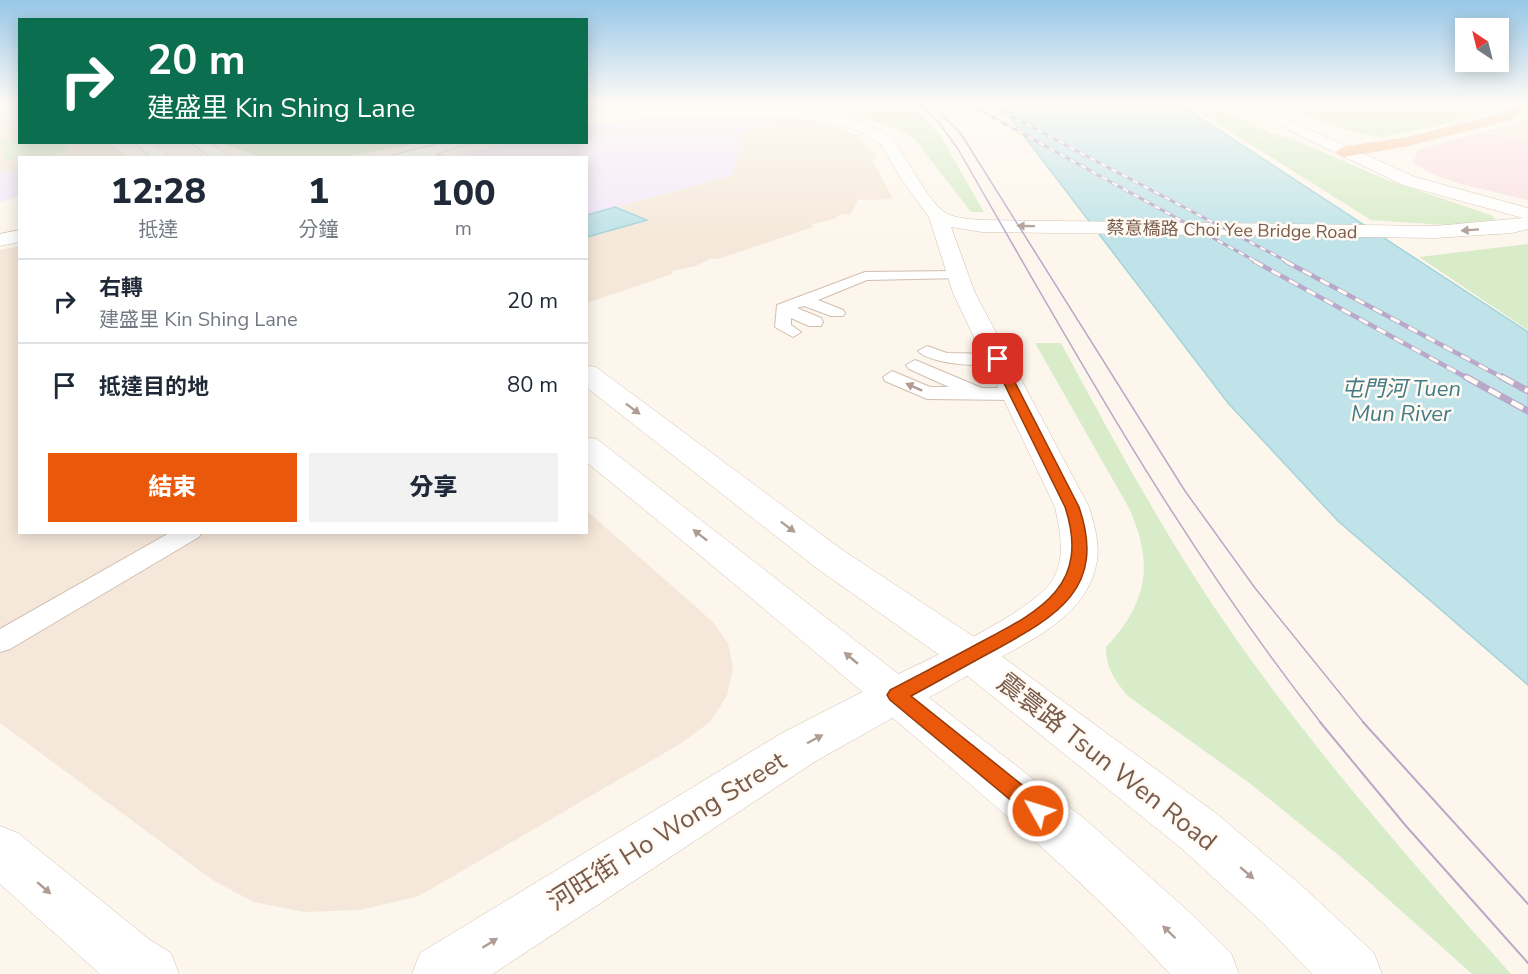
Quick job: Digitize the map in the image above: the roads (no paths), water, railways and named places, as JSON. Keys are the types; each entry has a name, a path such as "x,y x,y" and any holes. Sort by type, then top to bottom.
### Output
{"highway":[{"path":"1342,152 1371,147"}],"street":[{"path":"207,147 221,156"},
{"path":"432,155 453,147"},
{"path":"891,147 910,180 938,216"},
{"path":"1332,147 1409,181 1528,214"},
{"name":"蔡意橋路 Choi Yee Bridge Road","path":"938,216 957,223 982,226 1405,232 1501,228 1528,223"},
{"name":"河旺街 Ho Wong Street","path":"441,974 799,747 1040,618 1066,590 1075,575 1081,552 1080,530 1072,507 956,275 938,216"},
{"path":"0,228 18,225"},
{"path":"0,240 18,236"},
{"name":"震寰路 Tsun Wen Road","path":"588,376 828,558 970,655 1199,831 1282,904 1353,974"},
{"path":"588,448 769,589 1047,819 1119,883 1210,974"},
{"path":"0,850 129,961 150,974"}],"lane":[{"path":"783,308 866,276 956,275"},
{"path":"804,300 837,313"},
{"path":"783,308 815,322"},
{"path":"783,308 783,327 793,332"},
{"path":"979,393 921,358 998,359"},
{"path":"892,377 927,393 1015,394"},
{"path":"0,642 187,534"}],"water":[{"name":"屯門河 Tuen Mun River","path":"1033,147 1246,147 1528,332 1528,685 1338,521 1228,403"},
{"path":"615,207 647,220 588,237 588,215"}],"tram line":[{"path":"957,147 1085,370 1174,515 1221,586 1321,723"},
{"path":"969,147 1185,491 1255,588 1364,723"},
{"path":"1320,722 1406,826 1528,963"},
{"path":"1363,722 1528,904"}],"railway":[{"path":"1048,147 1257,262"},
{"path":"1070,147 1288,262"},
{"path":"1254,261 1469,379"},
{"path":"1285,261 1505,379"},
{"path":"1466,377 1528,411"},
{"path":"1502,377 1528,391"}]}
